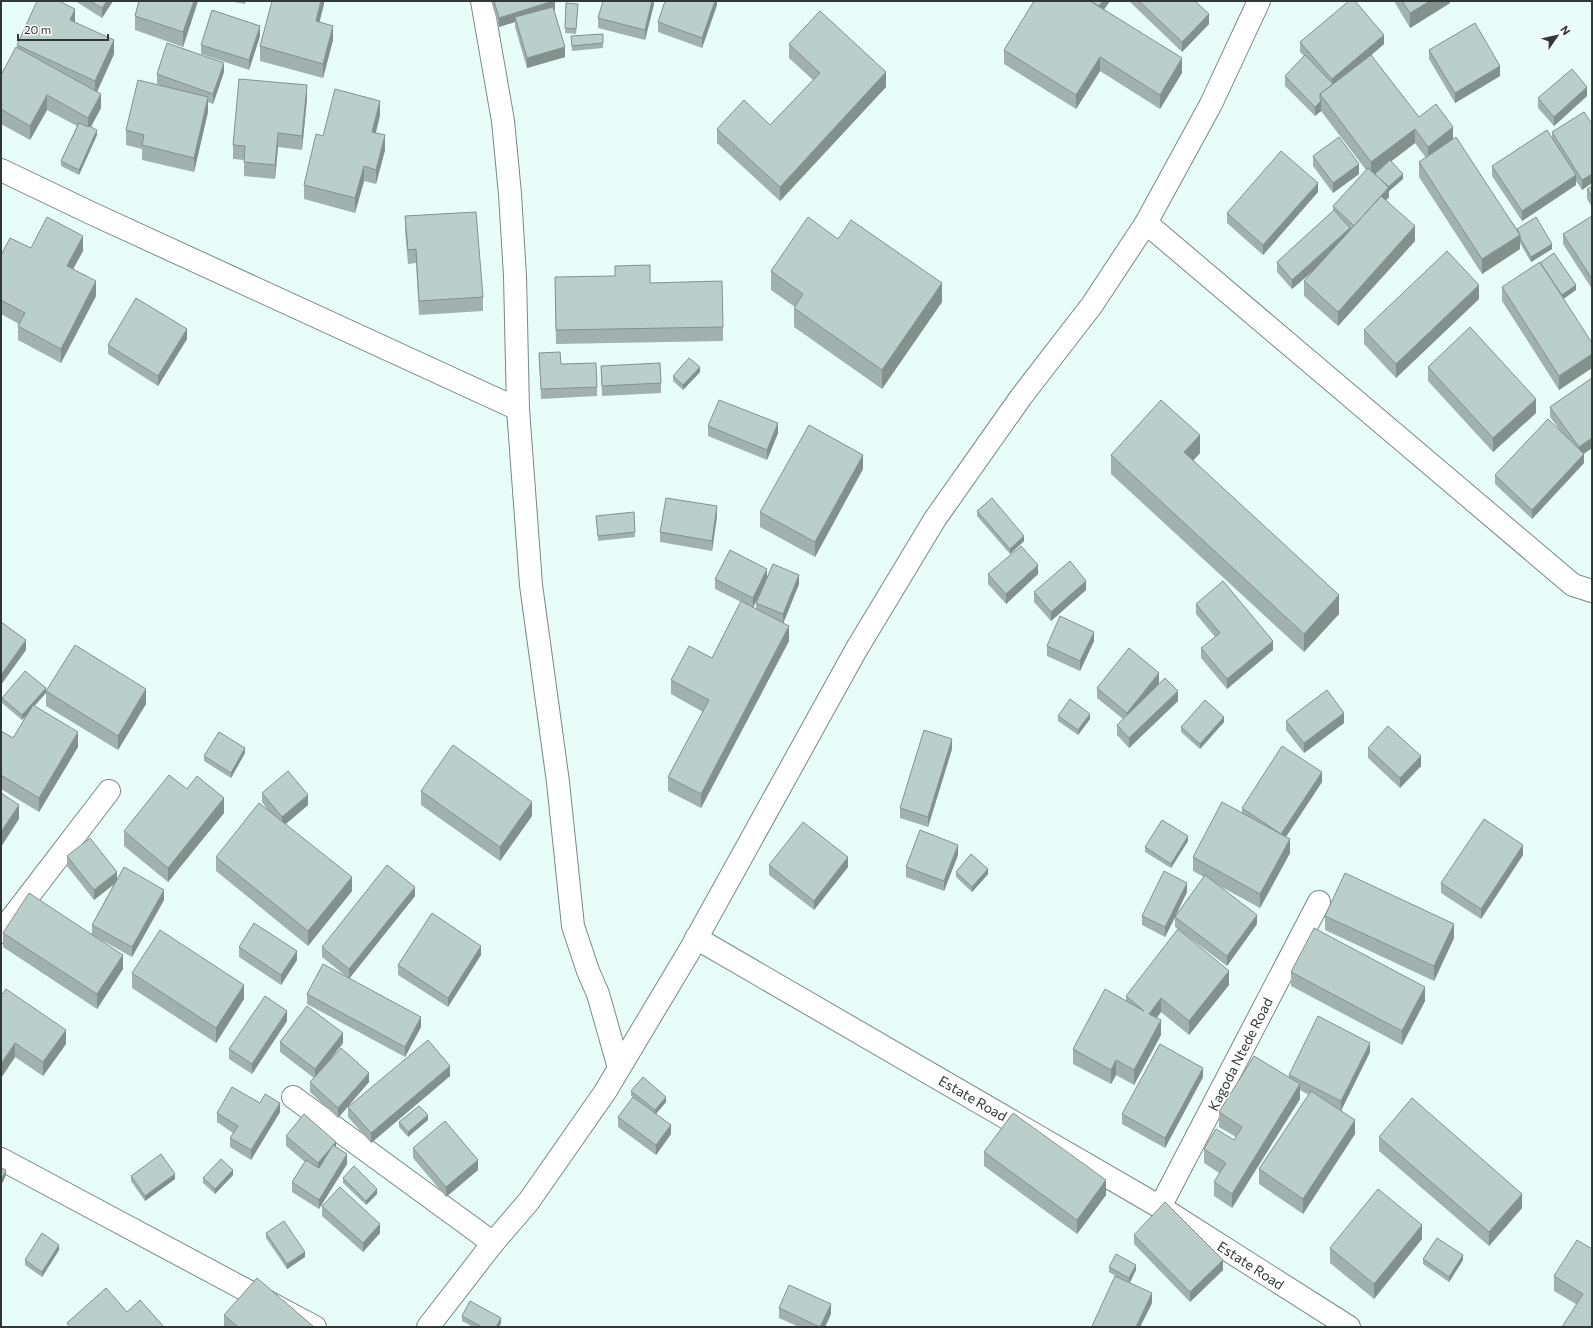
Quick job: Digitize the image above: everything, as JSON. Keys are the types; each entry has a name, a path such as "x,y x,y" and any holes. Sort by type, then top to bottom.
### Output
{"street":[{"path":"482,1 503,121 510,194 515,276 518,409 531,585 558,782 573,926 588,971 598,994 619,1068"},
{"path":"428,1327 493,1243 529,1201 605,1092 696,938 856,650 934,519 1021,397 1092,305 1146,222 1212,104 1259,1"},
{"path":"1,170 518,409"},
{"path":"1146,222 1573,585 1592,591"},
{"path":"1,932 109,791"},
{"name":"Kagoda Ntede Road","path":"1160,1206 1319,902"},
{"name":"Estate Road","path":"696,938 1160,1206 1349,1327"},
{"path":"293,1096 493,1243"},
{"path":"1,1159 315,1327"}],"building":[{"path":"37,1 59,1 75,9 70,20 114,40 95,81 17,45"},
{"path":"90,1 107,1 102,8"},
{"path":"139,1 194,1 183,32 135,16"},
{"path":"272,1 321,1 316,21 333,26 323,64 260,46"},
{"path":"494,1 553,1 499,18"},
{"path":"603,1 652,1 645,30 598,18"},
{"path":"665,1 715,1 702,38 658,22"},
{"path":"1034,1 1090,1 1182,58 1160,95 1100,57 1076,95 1004,50"},
{"path":"1090,1 1103,1 1099,6"},
{"path":"1139,1 1195,1 1209,14 1182,42"},
{"path":"1349,1 1355,1 1384,35 1332,79 1300,42"},
{"path":"1402,1 1430,1 1410,13"},
{"path":"566,3 578,4 576,29 565,28"},
{"path":"553,7 565,47 527,58 515,17"},
{"path":"212,10 260,26 249,60 201,45"},
{"path":"820,11 886,72 780,187 717,129 744,100 770,125 820,73 789,44"},
{"path":"1475,23 1500,66 1455,93 1429,50"},
{"path":"603,34 603,43 572,46 571,36"},
{"path":"167,43 224,63 213,94 157,74"},
{"path":"16,47 101,94 88,118 47,95 30,126 1,109 1,75"},
{"path":"1305,55 1333,84 1320,94 1321,101 1315,107 1285,76"},
{"path":"1371,55 1419,117 1436,104 1453,127 1428,147 1415,129 1371,162 1320,94"},
{"path":"1572,69 1587,87 1554,117 1538,98"},
{"path":"239,79 307,85 302,136 278,133 275,165 244,162 245,146 233,145"},
{"path":"138,80 208,97 194,158 142,145 144,135 126,130"},
{"path":"335,89 380,101 372,132 385,135 376,170 364,166 355,198 304,185 316,134 323,136"},
{"path":"1584,112 1592,124 1592,174 1582,180 1552,132"},
{"path":"79,123 97,130 79,170 61,161"},
{"path":"1547,130 1576,175 1522,211 1492,166"},
{"path":"1339,137 1359,164 1333,183 1313,156"},
{"path":"1456,137 1520,235 1482,259 1419,162"},
{"path":"1281,151 1318,183 1263,245 1227,213"},
{"path":"1390,160 1403,174 1388,187 1375,174"},
{"path":"1368,168 1389,187 1354,226 1333,206"},
{"path":"1592,186 1592,197 1587,189"},
{"path":"1381,196 1415,226 1338,312 1304,281"},
{"path":"1334,210 1350,228 1292,280 1277,262"},
{"path":"476,212 483,297 419,301 416,249 408,250 405,216"},
{"path":"1592,216 1592,279 1563,234"},
{"path":"47,217 83,236 67,266 96,281 61,349 18,326 25,313 1,300 1,255 10,238 31,248"},
{"path":"808,217 838,239 851,220 942,283 882,370 794,308 803,294 771,271"},
{"path":"1536,217 1552,244 1531,257 1520,238 1517,229"},
{"path":"1447,251 1479,285 1396,364 1364,330"},
{"path":"1554,253 1576,285 1562,295 1540,263"},
{"path":"1540,262 1592,343 1592,354 1559,376 1502,287"},
{"path":"650,265 650,283 722,281 723,327 556,330 555,277 615,276 615,266"},
{"path":"136,298 187,329 158,376 108,345"},
{"path":"1470,327 1536,399 1493,438 1428,367"},
{"path":"560,352 561,364 596,363 597,387 541,389 539,353"},
{"path":"689,358 700,367 683,385 673,376"},
{"path":"660,363 661,383 602,386 601,366"},
{"path":"1592,378 1592,438 1579,447 1550,407"},
{"path":"719,400 778,423 767,450 708,426"},
{"path":"1161,400 1200,435 1184,452 1339,595 1304,634 1111,455"},
{"path":"1548,419 1584,454 1532,510 1495,475"},
{"path":"809,425 863,455 815,542 760,512"},
{"path":"666,498 717,506 712,541 660,532"},
{"path":"992,498 1024,536 1010,549 977,511"},
{"path":"634,512 635,532 598,536 596,516"},
{"path":"1021,546 1038,565 1006,594 988,574"},
{"path":"730,550 767,569 753,598 715,579"},
{"path":"1070,561 1086,581 1051,612 1034,592"},
{"path":"773,564 799,575 783,614 756,603"},
{"path":"1223,581 1273,641 1227,679 1201,648 1220,633 1196,604"},
{"path":"741,601 789,626 701,794 668,777 709,700 671,680 689,646 712,658"},
{"path":"1060,616 1094,632 1080,661 1047,646"},
{"path":"1,622 26,640 1,675"},
{"path":"75,645 146,689 118,736 46,691"},
{"path":"1129,648 1159,673 1127,713 1097,688"},
{"path":"25,671 46,688 22,715 2,698"},
{"path":"1165,678 1178,691 1129,738 1117,725"},
{"path":"1327,690 1344,713 1304,743 1286,721"},
{"path":"1070,699 1090,714 1078,730 1058,716"},
{"path":"1205,700 1224,717 1200,744 1181,727"},
{"path":"33,705 78,732 39,798 1,775 1,731 13,738"},
{"path":"1388,726 1421,756 1400,778 1368,748"},
{"path":"924,730 952,739 928,817 900,808"},
{"path":"219,732 245,748 231,773 204,756"},
{"path":"453,745 532,802 500,847 421,791"},
{"path":"1282,746 1322,772 1281,834 1242,808"},
{"path":"288,771 308,795 282,817 262,793"},
{"path":"169,775 187,789 197,776 224,798 168,868 124,831"},
{"path":"1,793 19,805 1,832"},
{"path":"1222,802 1290,839 1260,894 1193,857"},
{"path":"259,803 352,877 308,931 216,857"},
{"path":"1484,819 1523,845 1481,909 1441,883"},
{"path":"1162,820 1188,836 1171,864 1145,847"},
{"path":"803,822 848,857 814,901 769,865"},
{"path":"920,830 958,845 944,881 906,867"},
{"path":"90,838 117,872 94,890 67,856"},
{"path":"971,854 988,869 972,887 956,872"},
{"path":"387,865 415,887 349,969 322,947"},
{"path":"124,867 164,890 132,947 92,925"},
{"path":"1164,871 1187,883 1165,927 1142,916"},
{"path":"1345,873 1454,924 1434,966 1325,916"},
{"path":"1205,875 1257,915 1227,956 1175,917"},
{"path":"29,893 123,955 97,994 3,933"},
{"path":"432,913 481,946 448,998 398,965"},
{"path":"254,923 297,951 281,975 239,947"},
{"path":"1314,928 1425,987 1402,1031 1291,972"},
{"path":"1178,929 1229,971 1189,1021 1161,998 1149,1014 1161,1020 1134,1070 1116,1060 1111,1070 1073,1049 1105,989 1144,1011 1126,996"},
{"path":"160,930 244,985 216,1028 132,973"},
{"path":"323,964 421,1017 405,1047 307,994"},
{"path":"6,989 66,1030 43,1062 15,1043 1,1064 1,996"},
{"path":"265,996 287,1011 252,1064 229,1049"},
{"path":"307,1006 343,1033 315,1069 280,1042"},
{"path":"1318,1016 1370,1043 1341,1101 1289,1075"},
{"path":"428,1040 450,1066 371,1133 348,1107"},
{"path":"1160,1044 1203,1068 1165,1138 1122,1114"},
{"path":"341,1048 369,1073 338,1108 310,1082"},
{"path":"1254,1056 1300,1084 1232,1194 1214,1182 1226,1163 1204,1149 1216,1129 1234,1140 1242,1127 1219,1112"},
{"path":"643,1077 666,1097 655,1110 631,1091"},
{"path":"232,1087 260,1103 265,1094 280,1103 251,1150 230,1138 238,1126 217,1113"},
{"path":"1311,1091 1355,1120 1303,1199 1259,1169"},
{"path":"633,1097 671,1125 656,1145 618,1117"},
{"path":"1412,1098 1522,1194 1489,1232 1379,1137"},
{"path":"419,1106 428,1115 408,1132 399,1122"},
{"path":"1013,1113 1106,1180 1077,1220 984,1152"},
{"path":"304,1114 336,1142 318,1163 286,1136"},
{"path":"445,1121 478,1160 446,1187 413,1148"},
{"path":"333,1145 347,1154 319,1200 292,1182 306,1160 319,1168"},
{"path":"161,1154 175,1174 145,1196 131,1176"},
{"path":"221,1159 233,1170 215,1189 203,1178"},
{"path":"354,1166 377,1189 366,1201 343,1178"},
{"path":"1,1168 6,1170 1,1181"},
{"path":"340,1187 380,1224 363,1243 322,1206"},
{"path":"1378,1189 1422,1225 1374,1284 1330,1248"},
{"path":"1165,1202 1223,1260 1190,1292 1134,1235"},
{"path":"284,1221 305,1252 287,1264 266,1233"},
{"path":"42,1233 59,1245 42,1272 25,1260"},
{"path":"1437,1238 1463,1255 1449,1277 1423,1259"},
{"path":"1577,1240 1592,1249 1592,1327 1562,1327 1583,1294 1554,1276"},
{"path":"1116,1254 1136,1265 1129,1278 1109,1267"},
{"path":"1115,1276 1152,1293 1136,1327 1094,1327 1092,1326"},
{"path":"257,1278 314,1327 238,1327 224,1315"},
{"path":"789,1285 831,1304 820,1327 779,1308"},
{"path":"106,1288 127,1312 140,1300 164,1327 70,1327 67,1323"},
{"path":"470,1301 501,1318 496,1327 482,1327 462,1316"}]}
